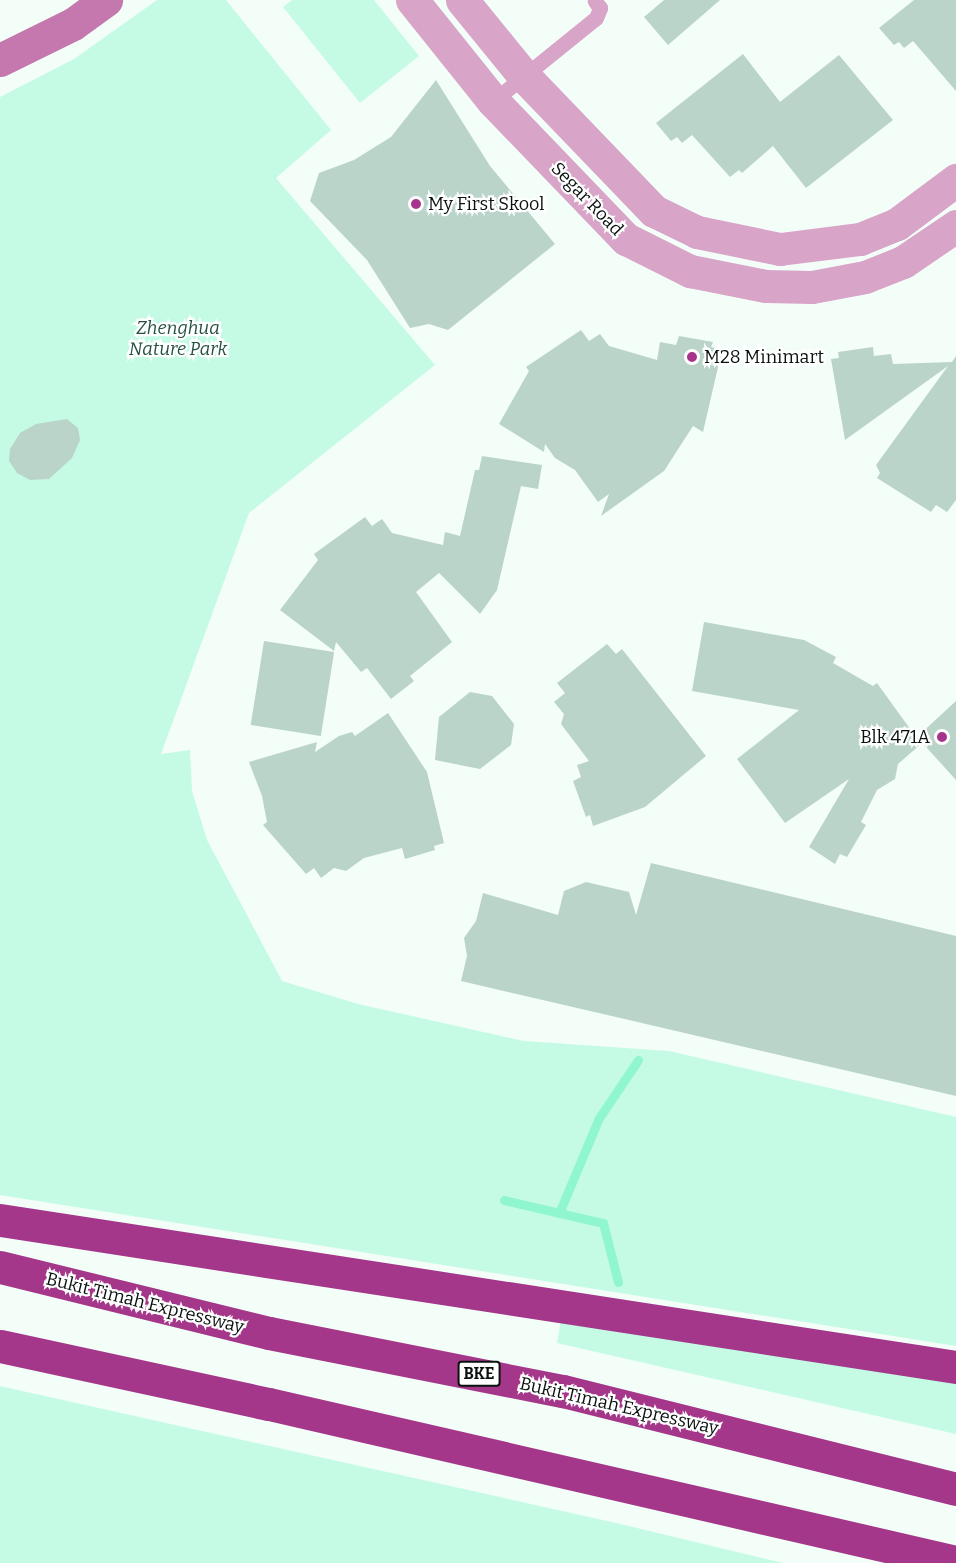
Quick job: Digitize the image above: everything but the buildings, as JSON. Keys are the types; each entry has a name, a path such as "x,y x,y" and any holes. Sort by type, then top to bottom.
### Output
{"highway":[{"path":"0,1220 956,1367"},
{"name":"Bukit Timah Expressway","path":"0,1267 269,1333 563,1390 956,1489"},
{"path":"0,1346 292,1409 956,1562"}],"main road":[{"path":"0,60 72,24 106,0"}],"street":[{"name":"Segar Road","path":"412,0 493,101 626,239 690,271 717,279 812,287 865,277 903,262 956,226"},
{"path":"462,0 523,75 654,211 697,232 732,242 780,249 860,239 897,224 956,180"}],"lane":[{"path":"493,101 596,18 600,8 595,1"}],"green space":[{"name":"Zhenghua Nature Park","path":"157,0 226,0 331,130 276,178 435,365 249,513 161,754 190,750 192,791 207,840 282,981 358,1004 524,1041 669,1051 956,1117 956,1346 0,1195 0,97 74,59"},
{"path":"292,0 374,0 419,56 360,103 283,7"},
{"path":"561,1320 956,1378 956,1434 557,1343"},
{"path":"0,1386 612,1522 783,1563 0,1563"}],"waterway":[{"path":"559,1213 599,1118 638,1060"},
{"path":"504,1200 603,1223 618,1282"}],"place":[{"name":"My First Skool","path":"416,204"},
{"name":"M28 Minimart","path":"692,357"},
{"name":"Blk 471A","path":"942,737"}]}
